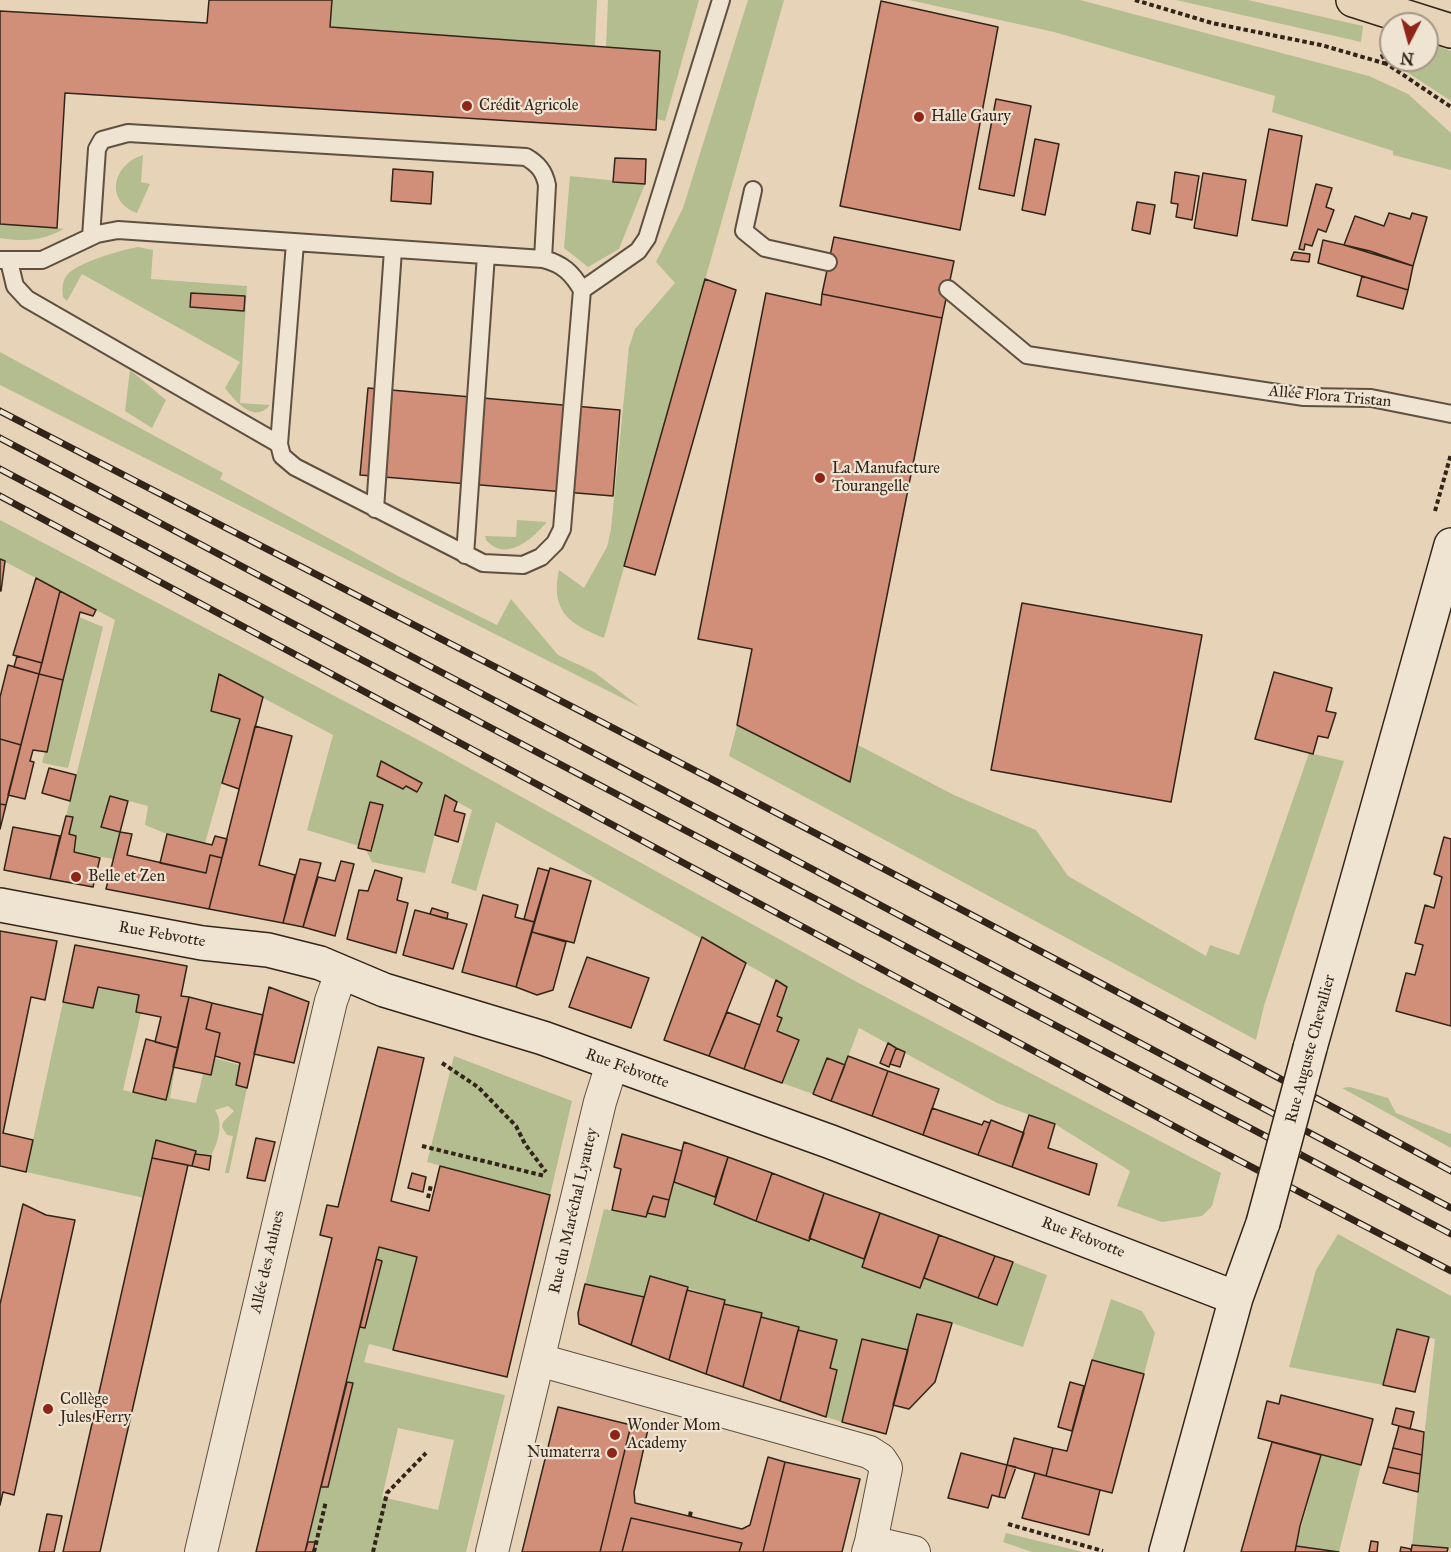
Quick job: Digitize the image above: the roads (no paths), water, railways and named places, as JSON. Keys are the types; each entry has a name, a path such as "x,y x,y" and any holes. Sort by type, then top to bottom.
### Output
{"main road":[{"path":"1353,0 1451,31"}],"street":[{"name":"Rue Auguste Chevallier","path":"1166,1552 1236,1298 1263,1223 1451,544"},
{"name":"Rue Febvotte","path":"0,905 202,943 291,955 320,963 384,990 543,1038 831,1142 1236,1298"},
{"name":"Allée des Aulnes","path":"201,1552 279,1212 331,1002 341,973"},
{"name":"Rue du Maréchal Lyautey","path":"492,1552 600,1102 612,1064"},
{"path":"539,1360 869,1452 880,1459 886,1467 869,1547 914,1552"}],"lane":[{"path":"582,290 638,251 647,238 722,0"},
{"path":"91,237 97,149 102,140 128,133 526,157 537,163 547,185 543,259"},
{"path":"753,190 744,231 765,248 828,262"},
{"path":"279,444 27,299 15,286 5,261 42,260 60,254 91,237 118,230 543,259 564,267 582,290 562,529 555,543 541,557 523,565 483,563 295,467 282,456 279,444 295,243"},
{"path":"375,509 393,250"},
{"path":"465,555 486,255"},
{"name":"Allée Flora Tristan","path":"948,289 1027,355 1304,397 1371,398 1451,414"}],"railway":[{"path":"0,411 909,882 1451,1171"},
{"path":"0,438 1451,1208"},
{"path":"0,469 1451,1234"},
{"path":"0,496 1198,1139 1451,1271"}],"place":[{"name":"Crédit Agricole","path":"467,106"},
{"name":"Halle Gaury","path":"919,117"},
{"name":"La Manufacture Tourangelle","path":"820,478"},
{"name":"Belle et Zen","path":"76,877"},
{"name":"Collège Jules Ferry","path":"48,1409"},
{"name":"Wonder Mom Academy","path":"615,1435"},
{"name":"Numaterra","path":"612,1453"}]}
